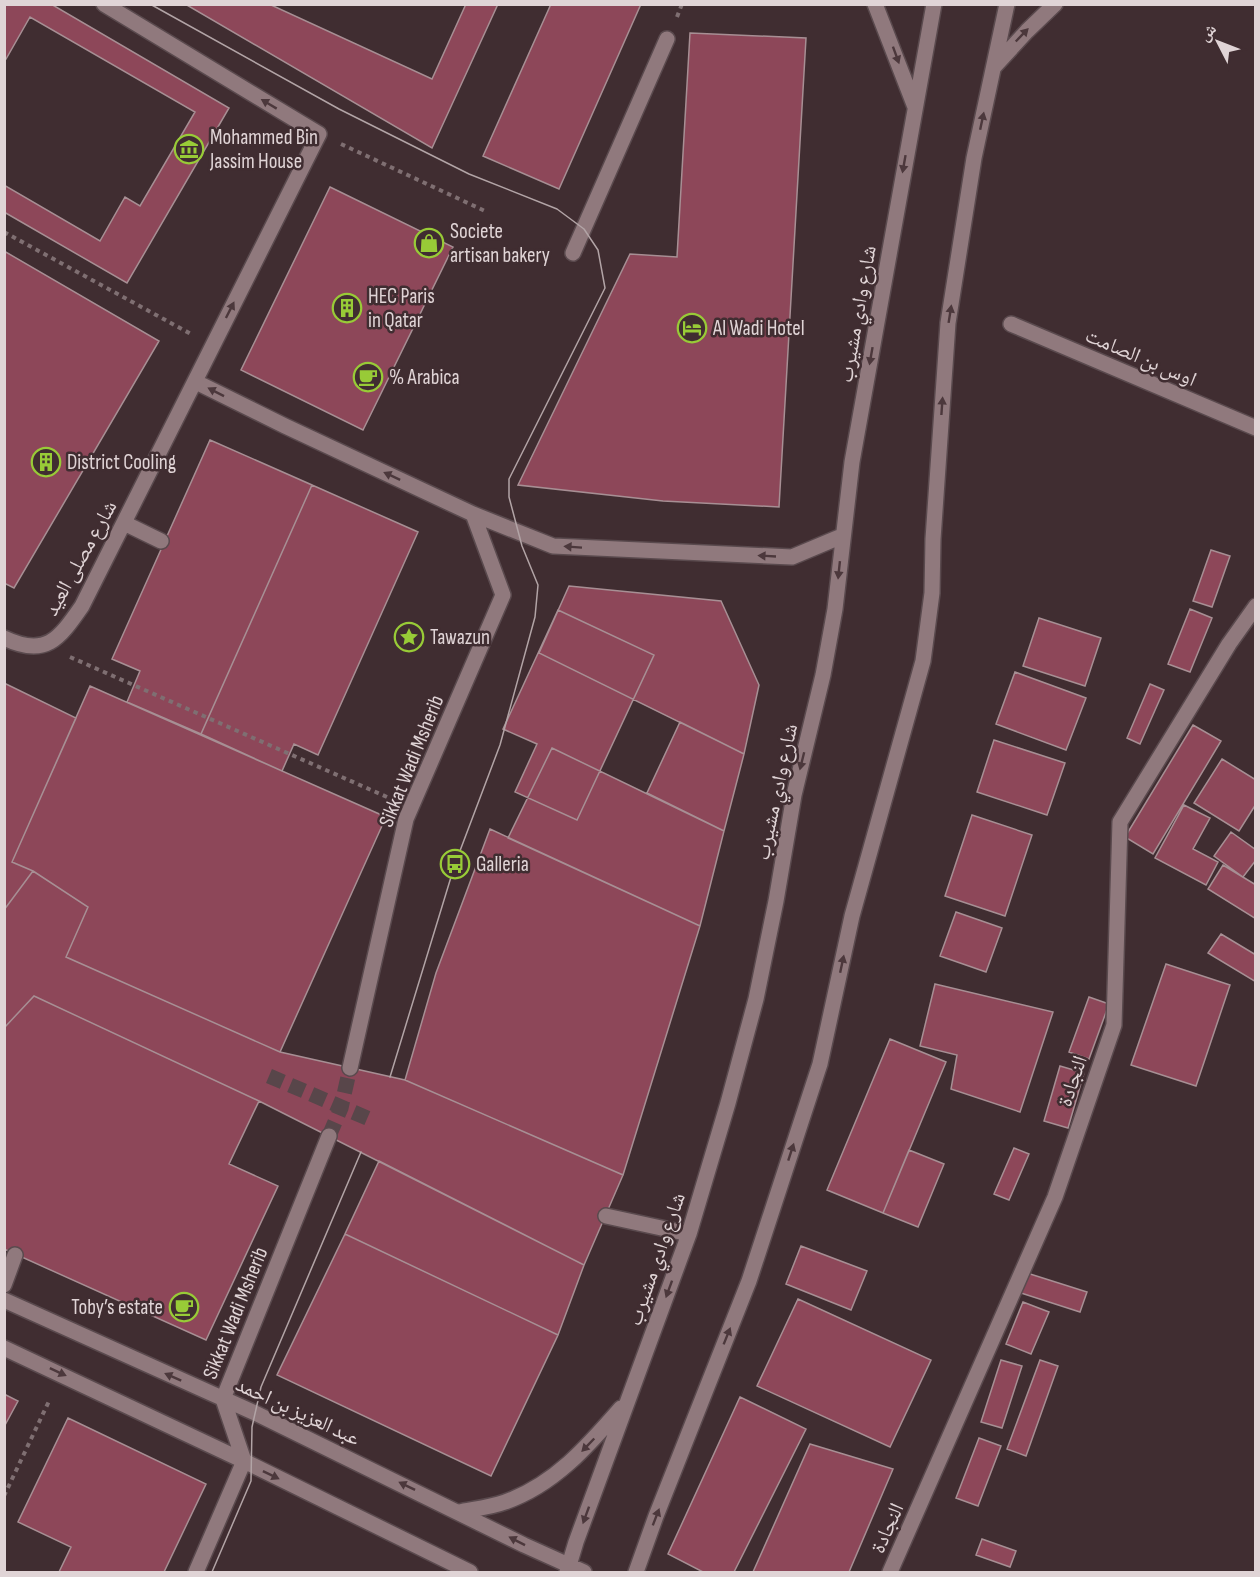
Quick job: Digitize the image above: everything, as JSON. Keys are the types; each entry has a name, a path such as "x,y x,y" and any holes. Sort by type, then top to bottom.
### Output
{"street":[{"path":"104,4 319,134"},
{"path":"875,4 915,106"},
{"name":"شارع وادي مشيرب","path":"572,1570 576,1542 689,1234 756,999 776,902 794,795 823,675 835,609 852,462 934,4"},
{"path":"636,1572 749,1281 820,1064 852,915 923,661 932,593 948,323 974,158 1007,4"},
{"path":"993,69 1026,31 1055,4"},
{"path":"573,253 667,39"},
{"name":"شارع مصلى العيد","path":"4,638 19,645 45,646 64,633 82,606 319,134"},
{"name":"اوس بن الصامت","path":"1011,324 1256,428"},
{"path":"196,382 474,514 553,546 792,558 843,536"},
{"name":"Sikkat Wadi Msherib","path":"350,1068 406,819 503,595 474,514"},
{"path":"124,523 161,541"},
{"name":"النجادة","path":"890,1572 1055,1197 1114,1025 1120,822 1228,644 1256,606"},
{"name":"Sikkat Wadi Msherib","path":"244,1461 223,1399 329,1136"},
{"path":"606,1216 689,1234"},
{"path":"4,1285 15,1254"},
{"name":"عبد العزيز بن احمد","path":"4,1300 255,1413 459,1512 572,1570 584,1572"},
{"path":"4,1348 244,1461 470,1572"},
{"path":"459,1512 504,1503 540,1486 569,1464 627,1401"},
{"path":"196,1572 244,1461"},
{"path":"444,1561 456,1572"}],"path":[{"path":"319,134 484,211"},
{"path":"4,232 175,327"},
{"path":"45,646 411,808"},
{"path":"4,1496 62,1374"}],"building":[{"name":"Mohammed Bin Jassim House","path":"4,4 51,4 229,108 127,283 4,212 4,185 100,241 125,197 140,206 195,112 30,17 6,59 4,58"},
{"path":"185,4 269,4 432,79 466,4 498,4 432,148"},
{"path":"551,4 641,4 559,189 483,156"},
{"name":"Al Wadi Hotel","path":"690,33 806,38 779,507 663,501 518,485 630,254 677,257"},
{"name":"HEC Paris in Qatar","path":"330,187 453,247 363,430 241,370"},
{"name":"District Cooling","path":"4,251 159,341 14,588 4,583"},
{"path":"210,440 312,485 201,734 127,702 140,671 112,659"},
{"path":"312,485 418,532 318,755 294,744 282,771 201,734"},
{"path":"1211,550 1230,556 1212,607 1193,601"},
{"path":"569,586 721,601 759,685 744,754 539,653"},
{"path":"1190,609 1212,618 1190,672 1168,664"},
{"path":"558,610 654,655 577,820 515,792 537,744 503,729"},
{"path":"1039,618 1101,638 1085,686 1023,666"},
{"path":"1015,672 1086,698 1066,750 996,724"},
{"path":"4,683 76,718 12,862 33,871 4,910"},
{"path":"1150,684 1164,690 1140,744 1127,738"},
{"path":"90,686 386,817 280,1052 66,957 88,907 33,871 12,862"},
{"path":"680,722 744,754 724,831 647,793"},
{"path":"1193,725 1221,741 1153,854 1125,837"},
{"path":"994,740 1065,763 1047,815 977,792"},
{"path":"552,748 724,831 700,926 508,838"},
{"path":"1222,759 1256,780 1256,804 1239,831 1194,803"},
{"path":"1184,805 1210,818 1193,849 1218,862 1206,885 1155,858"},
{"path":"972,815 1032,835 1005,916 945,896"},
{"path":"490,829 700,926 623,1175 405,1080 436,973"},
{"path":"1231,832 1256,850 1256,860 1243,877 1214,856"},
{"path":"1223,865 1256,885 1256,919 1208,889"},
{"path":"33,871 88,907 66,957 280,1052 405,1080 623,1175 584,1265 259,1101 34,996 4,1028 4,910"},
{"path":"956,912 1002,928 986,972 940,956"},
{"path":"1221,934 1256,955 1256,982 1208,953"},
{"path":"1166,964 1230,985 1196,1086 1131,1065"},
{"path":"935,984 1053,1012 1020,1112 951,1089 957,1055 920,1046"},
{"path":"34,996 259,1101 229,1164 278,1186 206,1340 4,1249 4,1028"},
{"path":"1089,997 1109,1004 1089,1059 1069,1052"},
{"path":"890,1039 946,1062 883,1213 827,1190"},
{"path":"1060,1066 1084,1073 1068,1128 1044,1121"},
{"path":"1014,1148 1029,1154 1009,1200 994,1194"},
{"path":"909,1150 944,1164 918,1227 883,1213"},
{"path":"379,1161 584,1265 558,1335 345,1234"},
{"path":"345,1234 558,1335 491,1476 277,1375"},
{"path":"801,1246 867,1271 851,1310 786,1284"},
{"path":"1027,1273 1087,1292 1080,1312 1021,1293"},
{"path":"798,1299 931,1360 890,1447 757,1386"},
{"path":"1023,1302 1049,1312 1031,1354 1006,1344"},
{"path":"1001,1360 1022,1366 1002,1428 981,1422"},
{"path":"1040,1360 1058,1366 1026,1456 1007,1449"},
{"path":"4,1394 18,1401 4,1427"},
{"path":"740,1397 806,1429 734,1572 703,1572 668,1554"},
{"path":"68,1418 206,1484 164,1572 59,1572 71,1547 18,1522"},
{"path":"979,1438 1001,1446 978,1506 956,1498"},
{"path":"810,1444 893,1469 849,1572 753,1572"},
{"path":"982,1539 1016,1551 1010,1567 976,1555"}],"tunnel":[{"path":"329,1136 341,1108 350,1068"},
{"path":"269,1076 374,1121"}],"tram line":[{"path":"150,4 339,109 469,174 557,209 584,229 598,250 605,288 509,479 509,497 522,546 538,585 535,617 500,745 455,864 390,1077"},
{"path":"212,1572 251,1481 252,1427 261,1387 361,1152"}],"place":[{"name":"Mohammed Bin Jassim House","path":"189,149"},
{"name":"Societe artisan bakery","path":"429,243"},
{"name":"HEC Paris in Qatar","path":"347,308"},
{"name":"Al Wadi Hotel","path":"692,328"},
{"name":"% Arabica","path":"368,377"},
{"name":"District Cooling","path":"46,462"},
{"name":"Tawazun","path":"409,637"},
{"name":"Galleria","path":"455,864"},
{"name":"Toby’s estate","path":"184,1307"}]}
